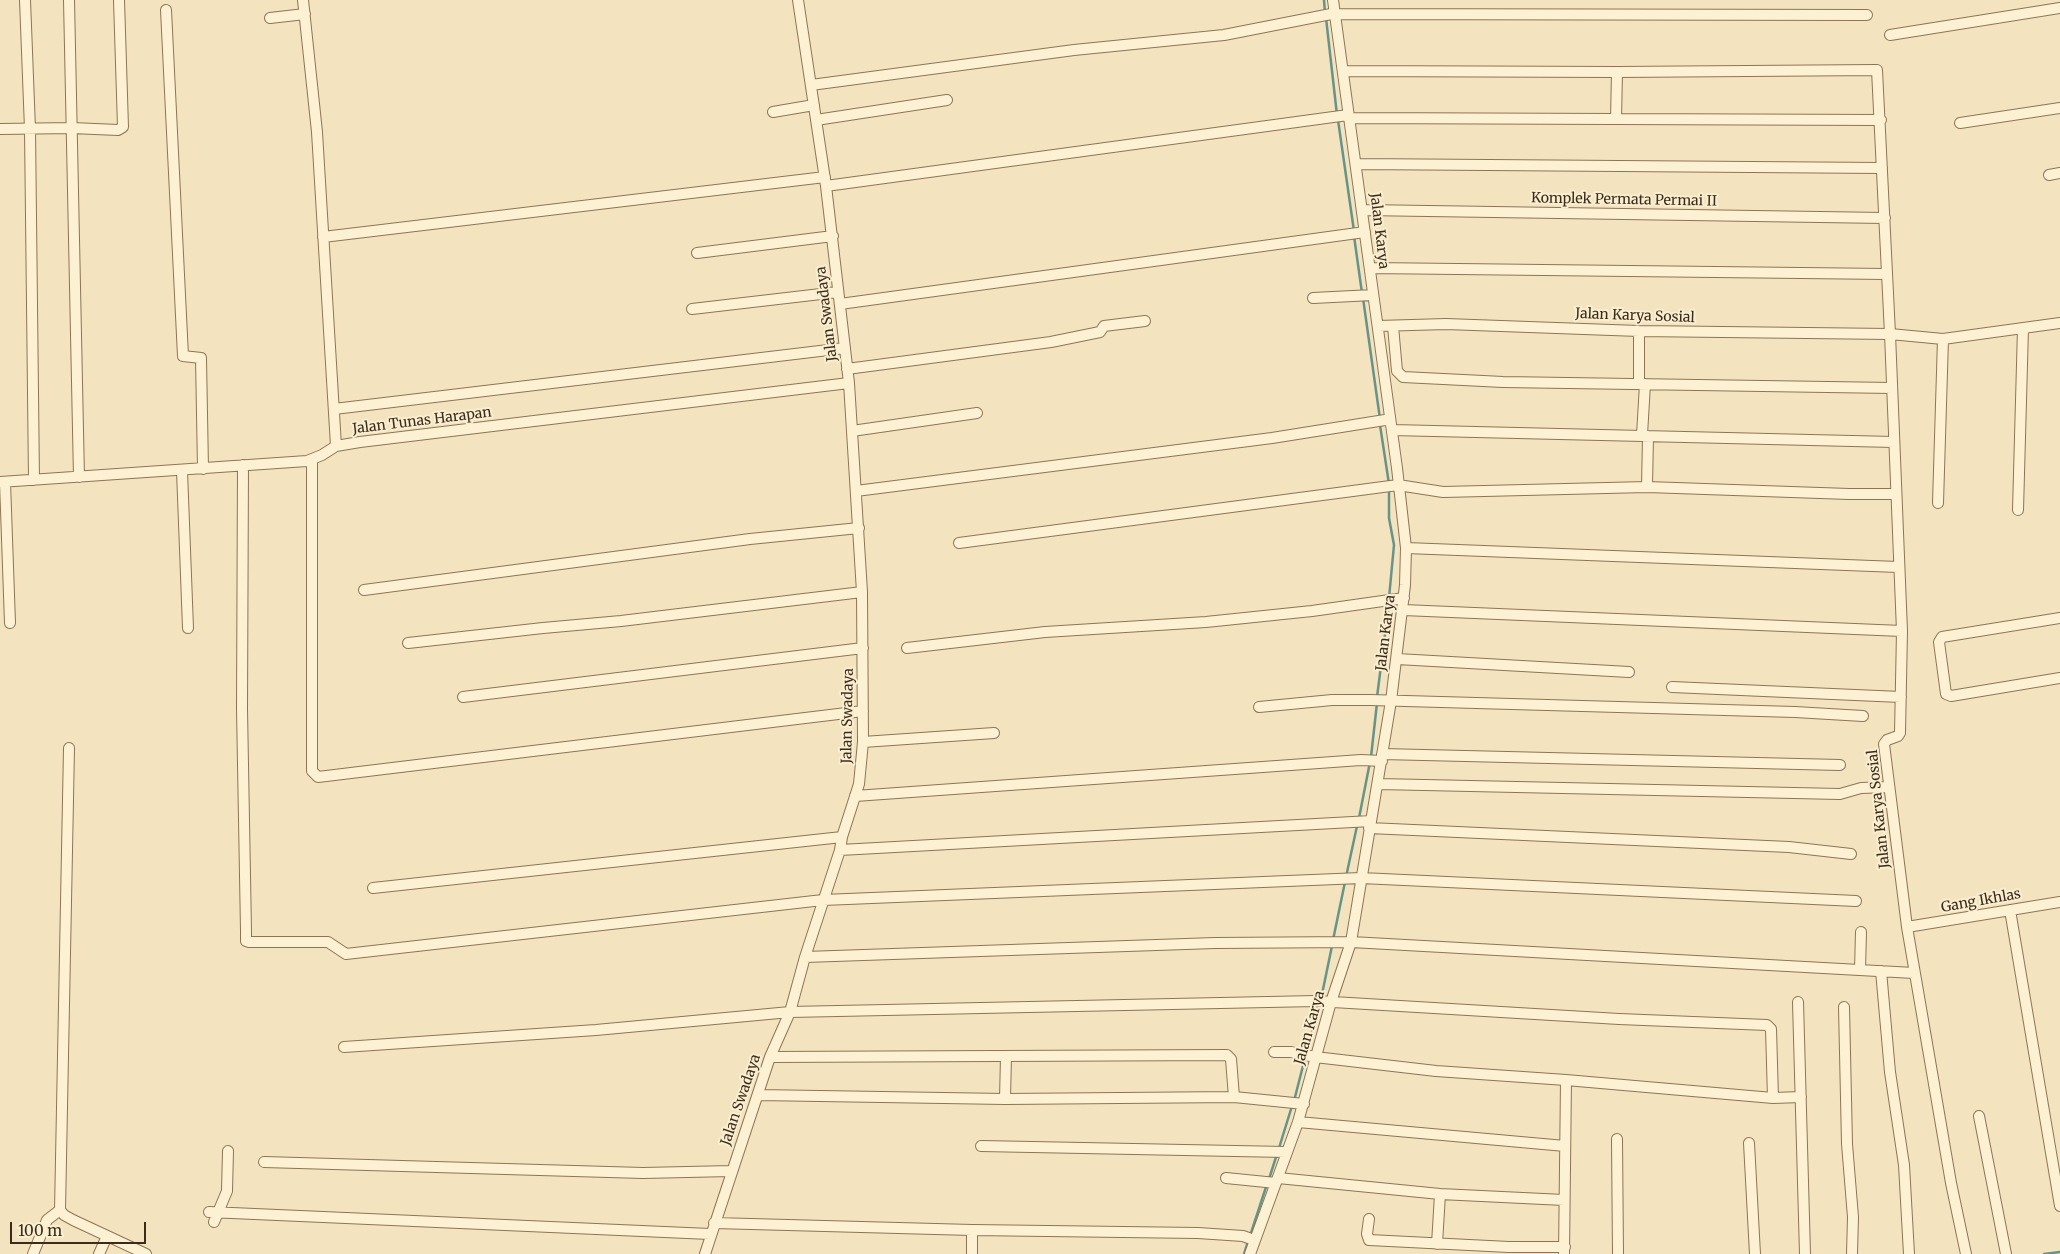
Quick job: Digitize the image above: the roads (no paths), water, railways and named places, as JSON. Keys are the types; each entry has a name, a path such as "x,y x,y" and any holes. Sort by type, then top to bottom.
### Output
{"street":[{"path":"25,0 30,129 34,480"},
{"path":"69,0 79,477"},
{"path":"0,129 72,128 118,130 123,127 119,0"},
{"path":"303,0 317,132 336,446"},
{"name":"Jalan Swadaya","path":"705,1254 710,1234 770,1057 790,1012 805,957 840,850 859,784 863,742 862,592 848,369 826,181 798,0"},
{"name":"Jalan Karya","path":"1250,1254 1249,1238 1277,1181 1281,1152 1298,1122 1309,1056 1324,1001 1346,942 1368,823 1378,784 1379,758 1391,701 1403,610 1401,599 1406,548 1392,486 1389,424 1378,326 1368,295 1370,268 1363,232 1363,210 1347,116 1343,70 1333,15 1333,0"},
{"path":"1890,35 2060,8"},
{"path":"166,10 183,356 201,358 203,469"},
{"path":"270,18 305,14"},
{"path":"811,85 1074,50 1224,35 1333,15 1867,15"},
{"path":"1343,70 1617,72 1877,70 1881,120 1890,334"},
{"path":"1616,119 1617,72"},
{"path":"816,120 947,100"},
{"path":"772,112 814,105"},
{"path":"1960,123 2060,108"},
{"path":"322,237 826,181 1347,116 1881,120"},
{"path":"1356,164 1882,168"},
{"name":"Komplek Permata Permai II","path":"1363,210 1884,218"},
{"path":"840,304 1363,232"},
{"path":"696,253 833,236"},
{"path":"1370,268 1887,274"},
{"path":"692,309 838,292"},
{"path":"1313,298 1368,295"},
{"path":"848,369 1051,342 1100,332 1104,326 1145,321"},
{"name":"Jalan Karya Sosial","path":"1378,326 1446,324 1639,331 1890,334 1943,339 2060,323"},
{"path":"1393,326 1397,371 1403,377 1503,382 1892,388"},
{"path":"2018,510 2024,328"},
{"path":"1639,331 1646,487"},
{"name":"Jalan Karya Sosial","path":"1890,334 1902,631 1899,736 1887,740 1884,744 1914,973 1949,1173 1966,1254"},
{"path":"1938,503 1943,339"},
{"path":"334,409 845,348"},
{"name":"Jalan Tunas Harapan","path":"3,482 182,471 312,460 336,446 431,432 849,383"},
{"path":"852,430 976,413"},
{"path":"856,491 1213,446 1373,421 1389,424 1645,436 1894,442"},
{"path":"312,460 312,771 318,777 863,711"},
{"path":"243,465 242,709 246,941 328,942 346,954 823,900 1338,879 1856,901"},
{"path":"182,471 188,628"},
{"path":"3,482 10,623"},
{"path":"959,544 1392,486 1443,492 1646,487 1896,494"},
{"path":"364,590 750,539 858,528"},
{"path":"1406,548 1898,568"},
{"path":"408,643 621,621 862,592"},
{"path":"907,648 1045,632 1206,622 1381,603 1401,599"},
{"path":"1403,610 1902,631"},
{"path":"2060,618 1942,637 1939,642 1946,694 1950,696 2060,678"},
{"path":"463,696 863,648"},
{"path":"1396,659 1629,672"},
{"path":"1672,687 1901,696"},
{"path":"1260,707 1332,700 1375,700 1795,712 1863,716"},
{"path":"863,742 994,733"},
{"path":"69,748 60,1210 64,1215 73,1220 146,1254"},
{"path":"855,796 1379,758 1840,765"},
{"path":"1378,784 1840,794 1861,788 1889,787"},
{"path":"840,850 1349,822 1789,846 1851,854"},
{"path":"373,888 842,838"},
{"name":"Gang Ikhlas","path":"1907,928 2060,902"},
{"path":"2010,910 2060,1206"},
{"path":"1860,970 1861,932"},
{"path":"805,957 1206,943 1346,942 1914,973"},
{"path":"1881,971 1890,1072 1904,1165 1909,1254"},
{"path":"344,1047 596,1030 790,1012 1324,1001 1619,1019 1767,1025 1771,1029 1773,1098"},
{"path":"1798,1002 1805,1254"},
{"path":"1844,1007 1847,1144 1853,1217 1852,1254"},
{"path":"1274,1052 1436,1071 1773,1098 1801,1097"},
{"path":"1006,1056 1006,1099"},
{"path":"770,1057 1226,1056 1231,1059 1234,1097"},
{"path":"1369,1219 1367,1234 1369,1240 1564,1251 1566,1080"},
{"path":"758,1095 1006,1099 1234,1097 1301,1104"},
{"path":"1980,1116 2006,1254"},
{"path":"1298,1122 1565,1146"},
{"path":"1617,1139 1618,1254"},
{"path":"1749,1143 1755,1254"},
{"path":"982,1146 1281,1152"},
{"path":"214,1222 227,1191 228,1151"},
{"path":"264,1162 642,1173 731,1171"},
{"path":"1226,1178 1440,1194 1564,1200"},
{"path":"1437,1244 1440,1194"},
{"path":"33,1254 47,1220 60,1210"},
{"path":"209,1212 710,1234"},
{"path":"714,1223 972,1230 1179,1232 1249,1238"},
{"path":"972,1230 972,1254"},
{"path":"99,1254 107,1236"}],"waterway":[{"path":"1324,0 1325,13"},
{"path":"1326,18 1337,115"},
{"path":"1338,120 1354,231"},
{"path":"1354,236 1362,293"},
{"path":"1363,298 1380,419"},
{"path":"1380,425 1389,484"},
{"path":"1389,489 1389,518 1394,545 1389,598"},
{"path":"1377,697 1389,603"},
{"path":"1371,757 1377,703"},
{"path":"1359,818 1370,762"},
{"path":"1346,877 1357,826"},
{"path":"1333,940 1345,882"},
{"path":"1321,999 1332,946"},
{"path":"1307,1052 1319,1004"},
{"path":"1294,1101 1305,1058"},
{"path":"1279,1148 1292,1106"},
{"path":"1269,1179 1277,1154"},
{"path":"1250,1236 1267,1184"},
{"path":"1244,1254 1248,1241"},
{"path":"2044,1254 2060,1252"}]}
